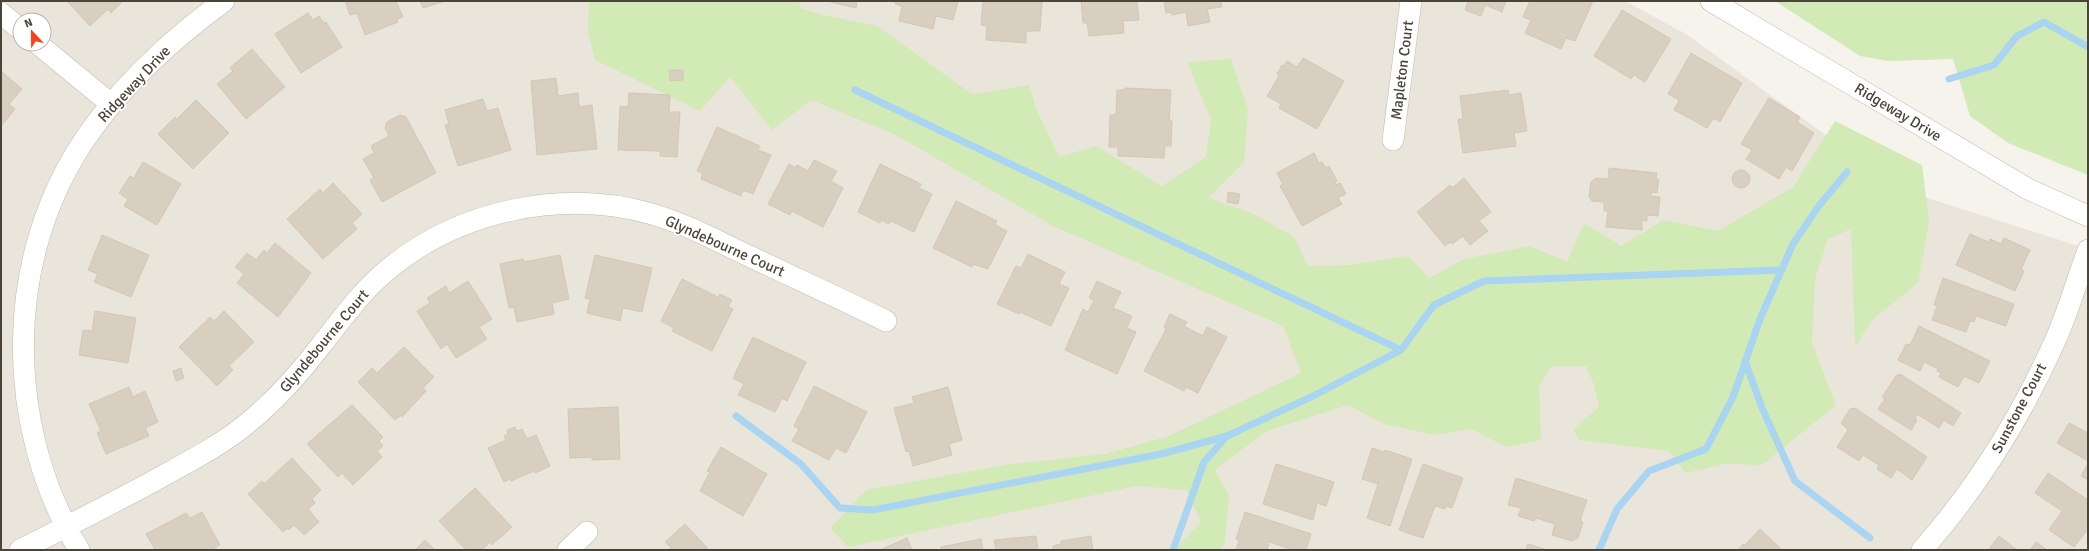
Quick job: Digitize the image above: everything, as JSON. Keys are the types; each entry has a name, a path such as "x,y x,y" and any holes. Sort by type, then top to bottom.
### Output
{"street":[{"name":"Ridgeway Drive","path":"79,550 66,528 48,487 35,446 26,399 23,349 26,298 35,255 48,214 65,175 83,143 111,104 151,61 203,16 224,1"},
{"name":"Mapleton Court","path":"1393,140 1411,1"},
{"name":"Ridgeway Drive","path":"1711,1 2028,190 2088,216"},
{"path":"1,14 12,23"},
{"path":"48,52 111,104"},
{"name":"Glyndebourne Court","path":"20,550 66,528 208,452 249,422 291,383 351,305 385,272 417,249 448,231 486,217 525,208 564,204 604,205 651,214 691,228 886,321"},
{"name":"Sunstone Court","path":"1922,550 1975,484 2010,431 2055,340 2088,250"},
{"path":"568,550 587,532"}],"shaded area":[{"path":"1,1 1625,1 1686,34 1902,190 2088,249 2088,550 1,550"}],"green space":[{"path":"589,1 799,1 800,8 823,15 877,26 972,94 1029,85 1036,109 1059,157 1096,146 1162,186 1206,157 1211,119 1187,62 1231,59 1248,109 1244,162 1208,198 1252,213 1294,237 1308,266 1349,265 1408,256 1429,278 1464,259 1530,246 1567,262 1584,223 1621,246 1663,220 1718,231 1793,187 1835,121 1922,165 1929,222 1918,283 1871,321 1855,347 1851,229 1828,239 1815,279 1812,343 1836,405 1762,465 1725,464 1686,473 1668,451 1579,440 1573,429 1599,407 1594,385 1586,366 1552,366 1539,386 1541,440 1506,447 1472,429 1435,435 1384,424 1348,405 1267,431 1215,470 1229,496 1225,543 1219,550 1174,550 1201,522 1186,490 1137,486 848,547 830,528 866,490 1005,465 1105,454 1169,436 1301,373 1283,326 1053,226 894,134 811,100 772,130 730,77 700,111 595,60 588,32"},
{"path":"1775,1 2088,1 2088,175 2008,143 1970,116 1953,59 1888,61 1860,56"}],"building":[{"path":"67,1 123,1 111,13 108,9 90,26"},
{"path":"345,1 396,1 403,17 397,19 398,22 365,35 357,13 350,15"},
{"path":"420,1 445,1 423,8"},
{"path":"827,1 857,1 856,8"},
{"path":"896,1 958,1 953,20 936,16 933,29 899,21 902,6 895,4"},
{"path":"983,1 1042,1 1040,31 1026,31 1026,43 986,40 987,26 981,25"},
{"path":"1081,1 1137,1 1139,20 1123,21 1124,33 1089,36 1087,23 1083,23"},
{"path":"1164,1 1221,1 1222,7 1207,9 1210,22 1188,26 1186,12 1172,15 1171,12 1166,13"},
{"path":"1468,1 1506,1 1502,12 1485,5 1481,16 1465,10"},
{"path":"1530,1 1593,1 1575,41 1566,38 1561,49 1525,33 1531,20 1523,17"},
{"path":"1622,10 1671,39 1645,82 1634,75 1631,79 1594,56"},
{"path":"308,13 313,20 319,16 325,24 326,22 342,47 301,73 275,34"},
{"path":"252,49 285,87 246,119 217,84 233,71 230,68"},
{"path":"1691,53 1742,83 1720,122 1714,118 1707,128 1674,110 1679,100 1668,94"},
{"path":"1303,58 1344,81 1317,129 1279,108 1281,104 1267,96 1279,76 1277,74 1282,65 1284,66 1287,61 1297,67"},
{"path":"669,70 683,70 683,80 670,81"},
{"path":"1,71 22,89 9,104 15,109 1,126"},
{"path":"556,78 558,96 578,93 579,107 592,105 597,149 537,155 531,81"},
{"path":"1125,88 1171,90 1169,121 1172,121 1171,146 1165,146 1164,158 1118,156 1118,147 1109,147 1110,115 1116,115 1117,90 1124,90"},
{"path":"1508,90 1509,95 1521,93 1527,131 1514,133 1516,146 1463,153 1458,119 1463,119 1460,96"},
{"path":"629,93 670,95 669,112 680,112 677,157 660,156 660,151 618,150 620,106 628,107"},
{"path":"1769,98 1800,117 1797,122 1814,133 1792,171 1786,167 1779,179 1746,159 1752,150 1741,144"},
{"path":"483,99 487,111 498,108 511,150 458,166 445,125 449,124 445,110"},
{"path":"196,100 229,133 193,169 158,134 175,117 177,119"},
{"path":"400,115 406,117 436,173 382,202 370,180 374,178 363,159 374,153 371,146 389,136 385,128 387,122"},
{"path":"717,127 760,146 758,150 771,155 753,194 743,190 741,196 701,179 703,173 697,171"},
{"path":"1314,153 1319,163 1322,162 1326,168 1329,166 1337,181 1335,182 1336,185 1340,183 1346,194 1338,198 1342,204 1302,226 1280,186 1283,184 1277,173"},
{"path":"814,160 837,171 831,181 843,188 823,227 792,211 790,215 768,204 789,164 796,168 797,165 808,171"},
{"path":"143,162 181,184 157,225 124,206 128,199 119,193 130,176 134,178"},
{"path":"880,164 921,184 919,188 932,194 914,232 891,221 889,224 881,220 880,223 858,212"},
{"path":"1609,168 1657,173 1656,179 1659,179 1657,193 1651,192 1651,196 1660,197 1658,216 1647,215 1647,221 1642,220 1642,230 1606,227 1608,211 1604,211 1604,202 1592,201 1589,197 1591,182 1596,178 1608,179"},
{"path":"1741,170 1747,173 1750,179 1747,185 1741,188 1735,185 1732,179 1735,173"},
{"path":"1464,178 1491,212 1479,221 1488,231 1470,245 1463,236 1452,244 1450,242 1445,246 1417,212 1450,185 1452,188"},
{"path":"333,183 362,214 352,223 357,229 323,259 287,219 320,189 323,193"},
{"path":"1228,192 1240,194 1238,204 1227,202"},
{"path":"956,201 997,221 995,225 1007,231 988,269 973,264 972,267 933,248"},
{"path":"1970,234 1988,242 1990,239 2001,244 2004,238 2030,250 2021,269 2024,271 2015,291 1956,265"},
{"path":"102,235 149,255 131,297 94,282 98,274 88,270"},
{"path":"275,243 311,273 278,317 237,283 244,274 235,267 247,253 256,260 264,250 267,253"},
{"path":"1028,254 1065,272 1059,284 1069,288 1051,326 1020,312 1019,314 997,304 1016,266 1021,268"},
{"path":"560,255 569,299 552,303 554,314 517,322 514,307 509,308 500,264 523,259 524,262"},
{"path":"595,255 652,268 642,312 623,308 620,321 587,313 590,299 585,298"},
{"path":"1943,278 2014,304 2006,326 1976,316 1974,322 1970,321 1966,332 1932,320 1937,306 1934,305"},
{"path":"682,279 718,297 720,294 732,300 728,307 733,309 712,351 672,331 674,328 661,321"},
{"path":"468,281 492,319 479,327 487,339 456,358 447,344 441,349 417,311 430,303 427,298 446,286 449,293"},
{"path":"1097,281 1121,292 1113,308 1132,316 1127,328 1136,332 1117,374 1065,350 1083,309 1088,312 1094,300 1089,298"},
{"path":"95,311 136,318 128,363 79,355 83,330 92,331"},
{"path":"224,311 254,342 229,366 233,370 217,386 179,347 210,317 214,321"},
{"path":"1170,314 1187,322 1184,326 1203,336 1207,327 1227,337 1198,393 1186,387 1184,391 1144,371 1166,329 1164,327"},
{"path":"1919,326 1990,361 1979,383 1964,376 1958,387 1939,377 1941,373 1937,371 1938,369 1924,362 1920,371 1898,360 1906,344 1910,345"},
{"path":"753,337 806,362 787,401 782,398 775,412 738,395 744,384 733,378"},
{"path":"404,347 434,377 423,388 426,391 402,417 401,415 395,420 358,382 372,368 377,373"},
{"path":"181,368 184,378 176,381 173,371"},
{"path":"1900,374 1961,413 1953,426 1944,420 1939,428 1917,414 1915,419 1917,420 1911,430 1878,409 1885,399 1882,397 1896,376"},
{"path":"814,386 867,412 846,453 836,448 829,460 792,441 799,429 794,426"},
{"path":"129,387 133,397 145,391 158,422 145,428 149,436 106,454 97,433 101,431 89,404"},
{"path":"948,387 962,440 949,444 952,455 913,466 909,451 906,452 894,408 914,403 912,397"},
{"path":"352,405 383,437 379,441 383,446 377,451 382,457 353,485 342,473 338,477 307,444"},
{"path":"618,407 620,459 592,460 592,457 570,458 568,409"},
{"path":"1855,408 1927,457 1912,480 1897,469 1891,478 1877,469 1879,465 1863,455 1859,461 1837,447 1848,430 1841,423 1850,409"},
{"path":"2069,423 2088,433 2088,461 2057,443"},
{"path":"515,427 517,431 522,429 527,439 536,435 550,466 535,473 534,471 511,481 510,479 504,482 488,448 506,440 504,436 508,434 507,430"},
{"path":"721,447 767,474 743,516 700,491 710,472 707,471"},
{"path":"1372,448 1384,452 1385,450 1412,459 1390,526 1367,518 1378,484 1362,479"},
{"path":"292,458 321,490 312,499 315,503 308,509 319,522 304,535 294,525 289,530 288,528 283,532 248,494 262,481 264,484"},
{"path":"2088,463 2088,480 2081,476"},
{"path":"1276,464 1334,482 1326,506 1317,503 1313,520 1263,504"},
{"path":"1423,464 1463,478 1452,508 1446,506 1445,509 1435,506 1423,538 1399,530"},
{"path":"2048,473 2088,500 2088,529 2074,547 2049,530 2062,511 2035,493"},
{"path":"1516,478 1587,500 1580,521 1583,522 1578,538 1572,541 1552,535 1555,524 1536,518 1534,521 1518,516 1521,508 1508,505"},
{"path":"475,488 512,527 492,545 490,542 482,550 466,550 439,521"},
{"path":"202,512 220,545 211,550 155,550 146,534 186,513 190,518"},
{"path":"1245,512 1311,534 1306,550 1294,550 1269,542 1267,550 1236,550 1239,540 1236,539"},
{"path":"685,524 709,550 668,550 671,548 665,542"},
{"path":"1760,529 1782,550 1738,550 1743,544 1745,545"},
{"path":"1036,536 1038,550 996,550 994,540"},
{"path":"1091,536 1093,550 1053,550 1053,546 1061,544 1061,541"},
{"path":"1999,536 2017,550 1988,550"},
{"path":"907,538 912,550 880,550"},
{"path":"981,539 983,550 941,550 941,547"},
{"path":"425,540 435,550 415,550"},
{"path":"2036,542 2047,550 2030,550"},
{"path":"1528,544 1547,550 1526,550"}],"waterway":[{"path":"1949,79 1994,65 2017,36 2044,22 2088,47"},
{"path":"855,90 1401,350"},
{"path":"1599,550 1617,509 1649,471 1706,449 1733,397 1760,319 1793,244 1818,207 1847,172"},
{"path":"736,416 801,464 840,508 873,510 1161,454 1227,436 1313,396 1401,350 1434,305 1484,281 1782,270"},
{"path":"1745,361 1762,408 1795,481 1870,538"},
{"path":"1173,550 1204,462 1227,436"}]}
